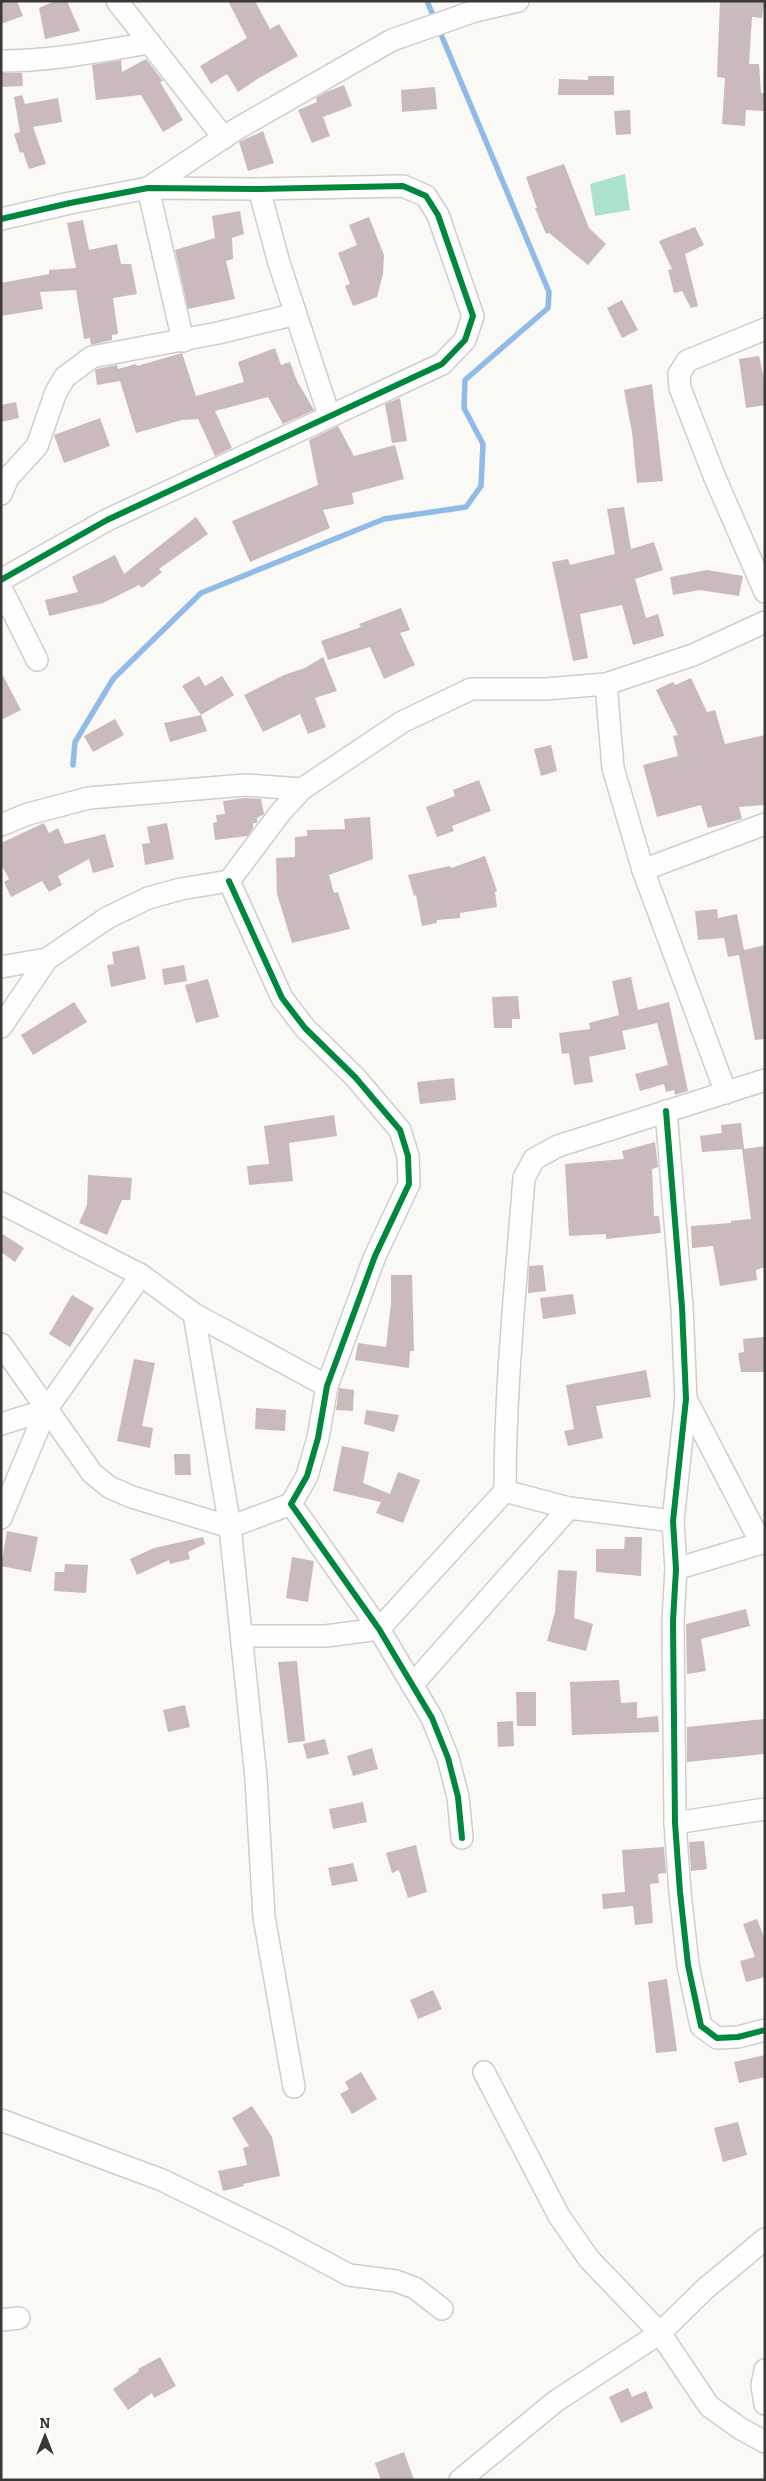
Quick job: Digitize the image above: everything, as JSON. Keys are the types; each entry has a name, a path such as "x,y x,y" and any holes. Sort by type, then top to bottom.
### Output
{"street":[{"path":"117,1 224,138"},
{"path":"148,188 224,138 392,40 420,32 475,11 518,1"},
{"path":"1,61 34,61 70,57 150,43"},
{"path":"1,219 148,188 404,186 426,196 438,215 473,316 465,340 442,364 107,520 1,580"},
{"path":"148,188 182,341"},
{"path":"259,188 279,263 329,415"},
{"path":"1,494 8,478 37,446 56,392 65,377 92,357 182,341 296,314"},
{"path":"765,329 687,361 679,374 680,388 712,469 765,592"},
{"path":"1,588 36,660"},
{"path":"1,1027 47,959 107,918 148,898 181,889 229,881 280,813 302,789 402,722 471,689 546,689 606,684 693,655 765,622"},
{"path":"606,684 613,768 643,870 726,1093"},
{"path":"1,825 28,814 88,798 245,785 302,789"},
{"path":"643,870 765,824"},
{"path":"1,1344 92,1473 109,1486 132,1497 230,1527 291,1504 306,1476 318,1438 327,1386 375,1256 409,1184 408,1156 400,1130 355,1077 305,1028 282,998 229,881"},
{"path":"1,967 47,959"},
{"path":"243,1636 326,1636 379,1630 505,1491 505,1415 509,1345 524,1178 534,1159 558,1146 765,1080"},
{"path":"666,1111 682,1307 686,1399 674,1521 676,1569 674,1621 675,1823 680,1892 688,1965 701,2026 717,2038 738,2037 765,2030"},
{"path":"1,1204 141,1275 194,1314 327,1386"},
{"path":"1,1518 46,1410 141,1275"},
{"path":"194,1314 230,1527 243,1636 256,1778 264,1917 294,2087"},
{"path":"676,1569 763,1542 686,1399"},
{"path":"1,1424 46,1410"},
{"path":"505,1491 569,1508 674,1521"},
{"path":"291,1504 379,1630 432,1718 448,1758 458,1797 462,1838"},
{"path":"412,1685 569,1508"},
{"path":"675,1823 765,1809"},
{"path":"484,2072 559,2216 590,2259 660,2333 709,2406 741,2429 765,2442"},
{"path":"1,2120 162,2180 280,2238 348,2275 396,2281 415,2288 442,2309"},
{"path":"460,2480 556,2401 660,2333 705,2289 765,2239"},
{"path":"765,2370 762,2385 765,2404"}],"green space":[{"path":"625,174 630,210 595,216 590,184"}],"building":[{"path":"1,1 17,1 23,16 1,24"},
{"path":"55,1 67,1 80,31 45,39 39,8"},
{"path":"228,1 255,1 270,29 279,24 298,56 238,92 227,74 211,84 200,66 247,38"},
{"path":"720,1 764,1 762,18 752,17 749,64 759,64 761,93 765,93 765,111 746,110 745,126 722,124 725,78 717,77"},
{"path":"146,59 163,81 160,82 183,120 163,132 141,95 96,100 92,65 121,60 122,72"},
{"path":"1,73 22,73 23,86 1,87"},
{"path":"588,76 614,76 614,95 558,95 559,79 588,80"},
{"path":"344,85 352,106 323,117 330,136 312,143 298,110 317,102 316,98 326,92"},
{"path":"435,87 437,109 402,112 401,90"},
{"path":"22,95 25,104 58,98 62,122 33,127 46,164 29,169 23,152 20,153 14,134 20,132 14,97"},
{"path":"630,110 631,134 616,135 614,111"},
{"path":"263,131 274,163 248,171 239,142"},
{"path":"564,164 589,228 606,244 588,265 549,233 546,234 535,208 537,208 526,177"},
{"path":"240,211 244,234 232,238 233,259 226,261 235,299 188,309 175,250 215,238 212,216"},
{"path":"369,217 384,255 383,274 377,297 353,306 345,286 350,284 338,253 357,245 349,225"},
{"path":"83,220 89,250 117,244 121,264 131,264 137,294 113,298 118,334 112,335 112,340 91,345 90,338 84,339 76,290 40,292 43,309 1,316 1,283 49,274 49,270 76,268 67,223"},
{"path":"695,227 704,245 685,254 698,306 691,308 682,291 674,293 668,270 672,269 659,241"},
{"path":"622,300 638,330 622,338 607,308"},
{"path":"275,348 281,365 290,362 297,381 314,410 283,424 268,397 215,411 232,448 215,456 198,419 182,420 136,433 120,381 97,385 95,370 97,369 117,365 118,369 136,364 137,366 182,353 196,396 244,382 238,362"},
{"path":"759,356 765,383 765,405 746,408 739,359"},
{"path":"652,384 663,481 637,483 632,432 624,390"},
{"path":"400,398 407,441 392,443 385,404"},
{"path":"16,402 19,418 1,422 1,405"},
{"path":"100,418 110,446 64,463 54,435"},
{"path":"338,426 354,456 395,445 404,479 352,493 354,504 323,510 330,528 250,562 232,521 318,485 309,440"},
{"path":"624,507 631,549 654,542 663,570 635,579 646,618 658,614 664,636 633,645 622,605 580,614 588,658 573,661 552,562 568,559 570,565 615,554 607,509"},
{"path":"196,517 208,534 159,569 162,572 142,588 139,585 103,603 49,616 45,600 78,592 72,577 115,555 124,574"},
{"path":"707,570 743,576 739,596 700,590 673,595 670,577"},
{"path":"401,608 410,630 400,633 415,665 384,679 370,647 328,660 321,641 361,627 359,624"},
{"path":"323,657 337,691 315,698 326,727 308,734 300,714 263,732 244,695 284,675 305,668"},
{"path":"1,672 21,710 1,720"},
{"path":"199,676 205,686 222,676 234,695 201,715 182,686"},
{"path":"691,678 707,712 715,710 725,744 765,735 765,805 739,807 742,819 708,828 701,805 657,817 643,765 678,756 673,736 678,735 656,690 673,682 675,685"},
{"path":"201,715 207,731 170,742 164,723"},
{"path":"115,719 124,735 93,752 84,736"},
{"path":"551,745 557,771 541,776 534,749"},
{"path":"479,780 491,811 452,826 454,831 437,837 426,807 455,796 453,790"},
{"path":"245,798 261,799 264,814 257,818 257,823 253,823 253,828 248,836 215,840 213,823 217,822 216,815 225,814 223,801"},
{"path":"370,817 373,859 329,875 334,893 338,892 350,929 292,943 277,894 276,858 295,857 295,837 307,836 307,830 345,829 344,819"},
{"path":"44,823 49,833 58,828 65,844 105,834 114,867 93,873 89,859 58,876 62,885 49,892 42,881 11,897 4,882 9,879 1,864 1,843"},
{"path":"167,823 174,859 145,865 142,844 150,843 147,827"},
{"path":"485,856 497,891 495,892 497,907 460,913 460,918 437,920 437,923 422,926 416,895 414,896 408,875 450,866 451,868"},
{"path":"717,909 718,918 737,914 744,950 765,945 765,1039 755,1040 739,955 728,957 724,938 698,940 695,911"},
{"path":"139,946 146,979 111,987 107,965 114,964 112,952"},
{"path":"184,965 187,981 164,985 162,969"},
{"path":"631,977 638,1010 669,1002 688,1091 675,1095 674,1090 666,1092 664,1084 640,1091 635,1074 668,1065 657,1023 622,1031 626,1049 589,1057 593,1082 574,1085 569,1053 562,1054 559,1033 590,1029 589,1023 619,1015 612,981"},
{"path":"208,979 219,1017 196,1023 185,985"},
{"path":"518,996 520,1019 512,1019 512,1028 494,1028 492,997"},
{"path":"74,1002 87,1022 33,1055 21,1035"},
{"path":"454,1078 456,1100 420,1104 417,1082"},
{"path":"334,1115 337,1136 289,1143 293,1181 249,1185 247,1166 269,1164 264,1126"},
{"path":"741,1123 744,1149 765,1146 765,1267 756,1270 757,1280 720,1286 713,1246 692,1248 691,1226 731,1223 731,1221 751,1219 742,1149 702,1152 700,1136 722,1133 721,1125"},
{"path":"655,1142 658,1167 652,1169 654,1216 659,1216 661,1233 606,1239 606,1234 569,1236 565,1164 624,1159 622,1151"},
{"path":"88,1175 132,1178 130,1200 122,1200 107,1235 79,1223 87,1205"},
{"path":"1,1233 24,1248 15,1262 1,1252"},
{"path":"543,1265 546,1291 528,1293 529,1266"},
{"path":"391,1275 412,1275 414,1351 410,1351 409,1368 355,1360 358,1343 386,1347 391,1303"},
{"path":"573,1294 576,1314 543,1319 540,1298"},
{"path":"72,1295 94,1308 70,1347 49,1334"},
{"path":"765,1337 765,1372 741,1372 738,1353 744,1352 743,1339"},
{"path":"134,1359 155,1363 142,1426 153,1428 150,1448 117,1441"},
{"path":"646,1370 651,1397 596,1406 603,1438 568,1446 564,1431 574,1429 566,1385"},
{"path":"339,1388 354,1390 353,1411 336,1410"},
{"path":"256,1408 286,1410 285,1431 255,1429"},
{"path":"366,1410 399,1415 394,1432 364,1424"},
{"path":"342,1446 369,1452 363,1483 390,1494 398,1472 420,1480 403,1523 376,1513 381,1502 333,1491"},
{"path":"174,1454 190,1454 191,1475 175,1475"},
{"path":"7,1531 38,1537 31,1572 1,1566"},
{"path":"203,1537 205,1544 188,1552 190,1559 170,1564 169,1560 137,1575 130,1559 154,1548"},
{"path":"625,1537 642,1537 641,1576 596,1572 596,1549 624,1549"},
{"path":"292,1557 314,1561 308,1602 286,1598"},
{"path":"65,1564 88,1565 86,1593 54,1591 55,1572 64,1572"},
{"path":"558,1570 577,1571 574,1618 593,1624 586,1651 547,1641 555,1612"},
{"path":"746,1609 750,1626 701,1639 706,1671 687,1674 686,1624"},
{"path":"297,1661 305,1741 288,1743 278,1662"},
{"path":"619,1680 621,1703 637,1702 637,1718 658,1716 659,1732 572,1735 570,1682"},
{"path":"516,1692 536,1692 536,1726 517,1726"},
{"path":"185,1705 190,1727 168,1732 163,1710"},
{"path":"765,1719 765,1754 687,1762 687,1727"},
{"path":"513,1721 514,1746 498,1747 497,1722"},
{"path":"325,1739 329,1754 307,1759 303,1744"},
{"path":"372,1748 378,1769 353,1776 347,1756"},
{"path":"363,1802 367,1822 333,1829 329,1809"},
{"path":"704,1841 707,1869 691,1871 689,1842"},
{"path":"416,1845 427,1892 408,1898 399,1870 392,1873 386,1853"},
{"path":"664,1847 666,1873 658,1874 659,1883 650,1884 653,1923 635,1925 633,1906 603,1909 602,1894 625,1892 622,1850"},
{"path":"353,1863 358,1881 332,1886 328,1868"},
{"path":"757,1919 765,1939 765,1977 746,1982 740,1961 755,1957 743,1924"},
{"path":"667,1979 677,2051 656,2053 648,1982"},
{"path":"433,1990 442,2009 418,2019 410,2000"},
{"path":"765,2055 765,2077 739,2083 734,2062"},
{"path":"361,2072 377,2099 352,2114 340,2094 349,2089 345,2082"},
{"path":"252,2106 272,2137 280,2176 243,2184 244,2186 223,2191 218,2171 247,2165 243,2148 249,2146 232,2118"},
{"path":"738,2122 747,2155 723,2162 714,2128"},
{"path":"160,2357 176,2386 154,2398 152,2393 128,2410 113,2389 139,2371 138,2369"},
{"path":"628,2388 632,2397 646,2391 653,2408 621,2423 609,2397"},
{"path":"404,2452 414,2480 381,2480 375,2463"}],"waterway":[{"path":"73,765 75,742 113,679 201,593 384,519 466,507 481,486 483,444 464,408 465,380 548,308 549,292 427,1"}],"cycle path":[{"path":"1,219 148,188 259,189 403,186 426,196 438,215 473,316 465,340 442,364 107,520 1,580"},
{"path":"229,881 282,998 305,1028 355,1077 400,1130 408,1156 409,1184 375,1256 327,1386 318,1438 307,1476 291,1504 379,1629 432,1718 448,1758 458,1797 462,1838"},
{"path":"666,1111 682,1307 686,1399 673,1521 676,1569 673,1621 675,1823 680,1892 688,1965 701,2026 717,2038 738,2037 765,2030"}]}
